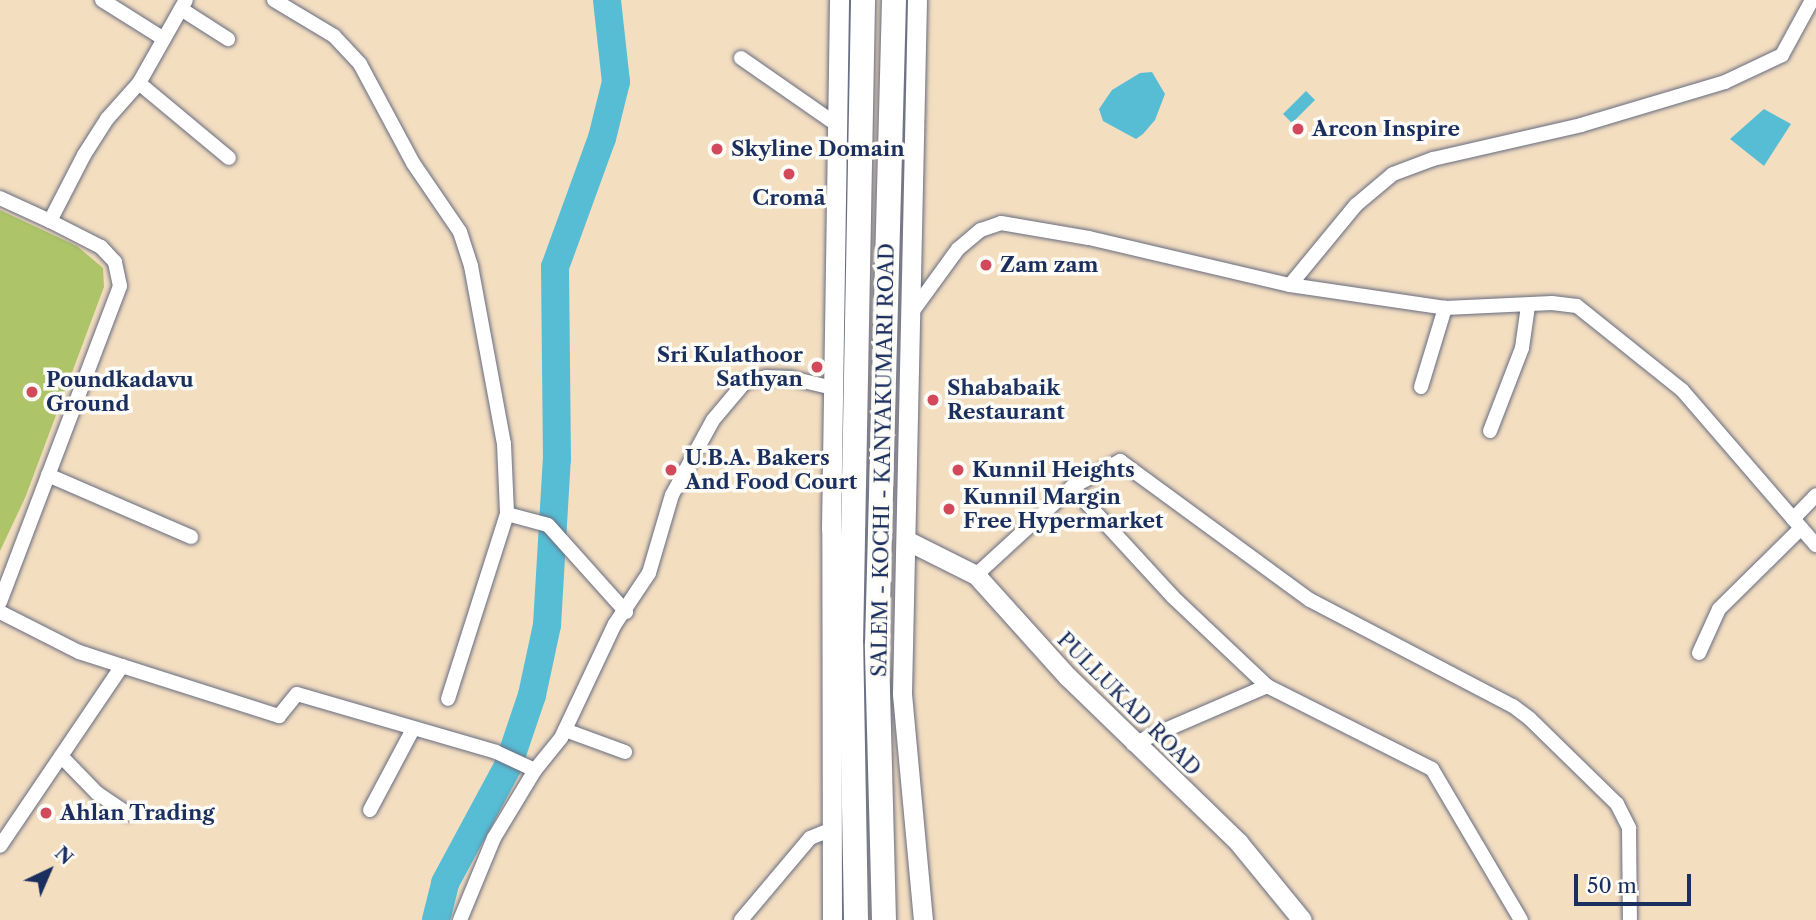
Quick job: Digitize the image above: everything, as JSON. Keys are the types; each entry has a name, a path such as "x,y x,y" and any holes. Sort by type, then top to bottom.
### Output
{"highway":[{"name":"SALEM - KOCHI - KANYAKUMARI ROAD","path":"856,920 847,317 863,0"},
{"name":"SALEM - KOCHI - KANYAKUMARI ROAD","path":"884,920 877,645 898,315 894,0"}],"street":[{"path":"102,0 164,39"},
{"path":"274,0 334,36 360,64 412,163 460,232 494,376 504,444 507,514 448,699"},
{"path":"832,920 830,830 833,388 847,317 836,124 839,0"},
{"path":"917,0 898,315 908,541 902,694 923,920"},
{"path":"1290,285 1356,205 1393,174 1433,159 1581,125 1725,82 1782,55 1812,0"},
{"path":"50,221 107,119 139,83 184,4 228,39"},
{"path":"741,58 836,124"},
{"path":"139,83 229,158"},
{"path":"0,198 101,247 115,262 120,286 0,602"},
{"path":"847,317 898,315 958,248 981,230 1001,223 1089,238 1290,285 1446,308 1577,306 1682,390 1816,545"},
{"path":"1490,431 1522,348 1528,306"},
{"path":"1421,387 1446,308"},
{"path":"460,920 494,838 529,767 565,730 615,624 626,612 649,573 672,495 727,402 745,382 766,377 833,388"},
{"path":"976,575 1072,487 1120,461 1310,600 1513,706 1617,804 1629,828 1630,920"},
{"path":"48,475 191,537"},
{"path":"1072,487 1173,597 1267,686 1432,769 1521,920"},
{"path":"1699,653 1719,608 1797,524 1816,495"},
{"path":"507,514 548,525 567,541 626,612"},
{"name":"PULLUKAD ROAD","path":"908,541 976,575 1133,744 1239,844 1302,920"},
{"path":"0,612 79,652 279,716 297,694 496,751 529,767"},
{"path":"0,846 122,666"},
{"path":"1133,744 1267,686"},
{"path":"370,810 413,729"},
{"path":"565,730 625,752"},
{"path":"61,756 97,793 128,814"},
{"path":"741,920 810,838 830,830"}],"green space":[{"name":"Poundkadavu Ground","path":"0,210 77,246 103,268 104,287 25,498 0,551"}],"water":[{"path":"1152,72 1165,94 1155,120 1143,134 1136,139 1103,121 1099,109 1112,90 1140,73"},
{"path":"1306,91 1315,100 1292,123 1283,114"},
{"path":"1764,109 1791,124 1764,166 1730,139"}],"waterway":[{"path":"436,920 445,883 508,766 532,695 547,625 557,459 555,267 602,138 616,82 607,0"}],"place":[{"name":"Arcon Inspire","path":"1298,129"},
{"name":"Skyline Domain","path":"717,149"},
{"name":"Cromā","path":"789,174"},
{"name":"Zam zam","path":"986,265"},
{"name":"Sri Kulathoor Sathyan","path":"817,367"},
{"name":"Poundkadavu Ground","path":"32,392"},
{"name":"Shababaik Restaurant","path":"933,400"},
{"name":"U.B.A. Bakers And Food Court","path":"671,470"},
{"name":"Kunnil Heights","path":"958,470"},
{"name":"Kunnil Margin Free Hypermarket","path":"949,509"},
{"name":"Ahlan Trading","path":"46,813"}]}
